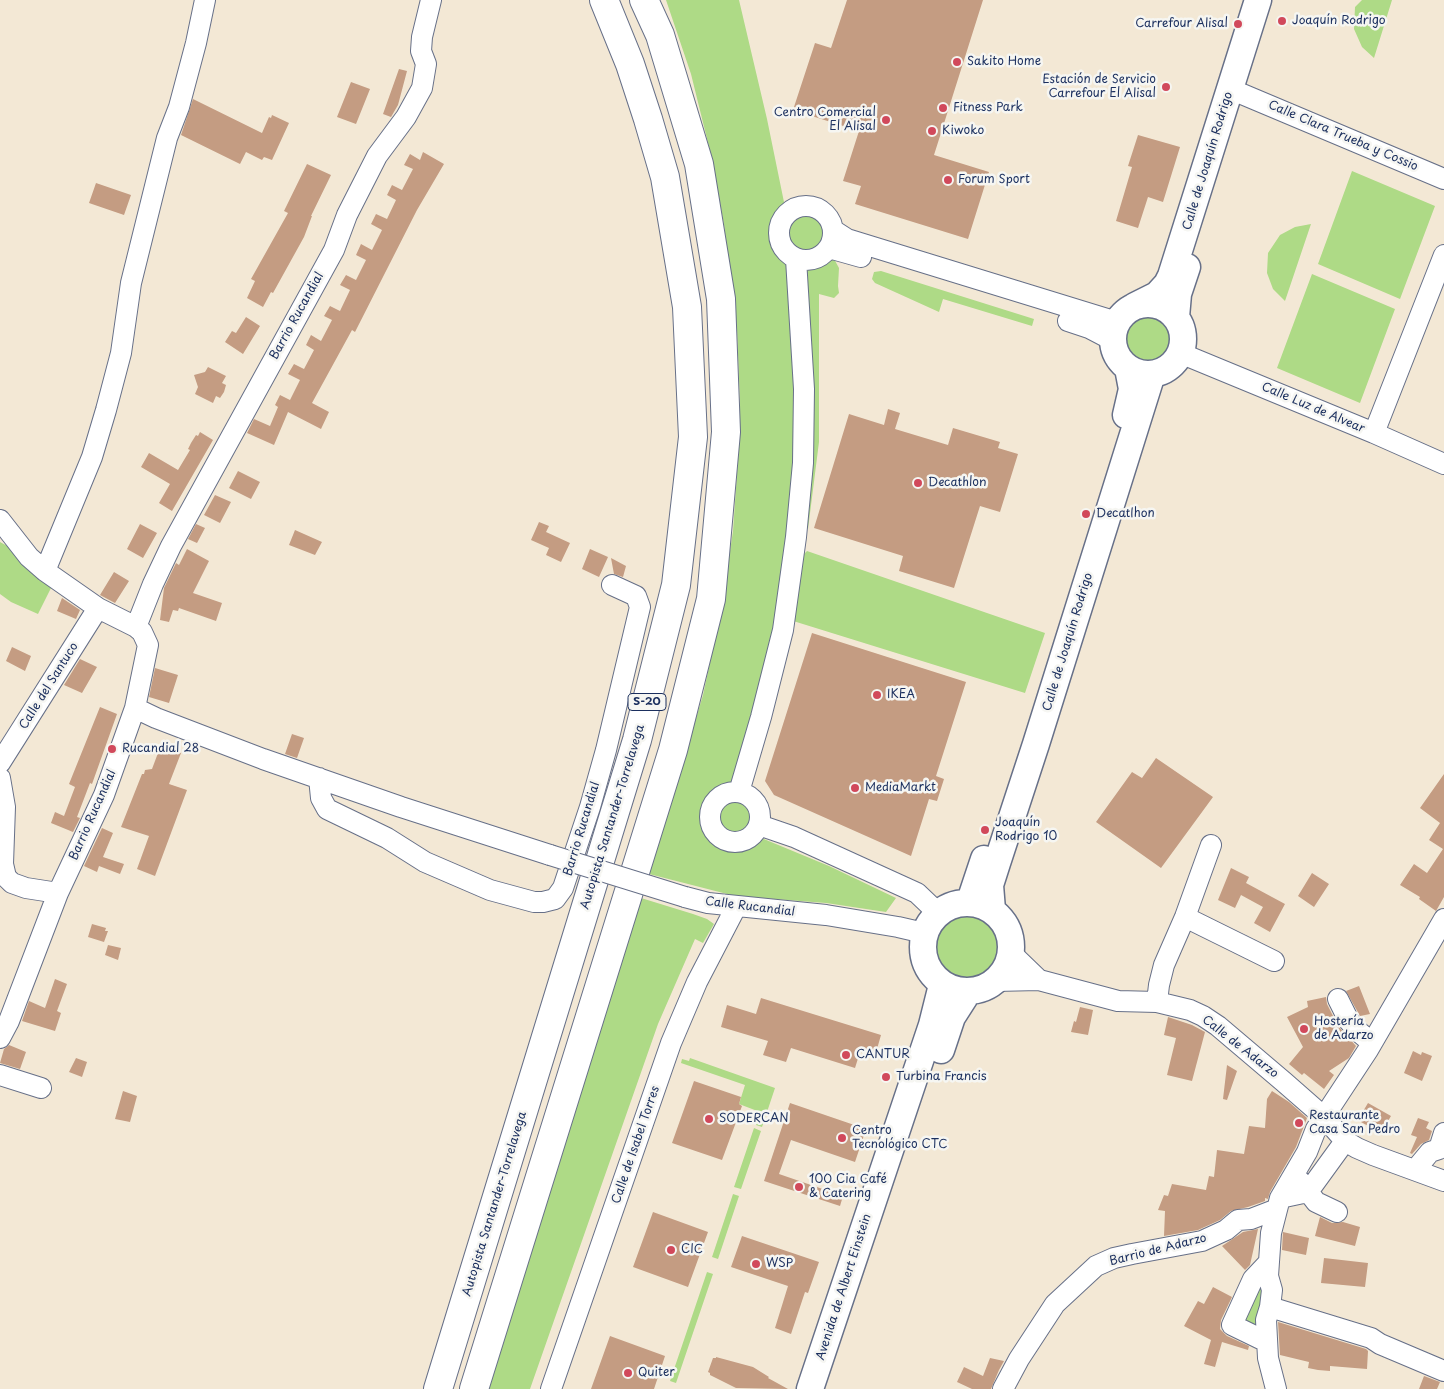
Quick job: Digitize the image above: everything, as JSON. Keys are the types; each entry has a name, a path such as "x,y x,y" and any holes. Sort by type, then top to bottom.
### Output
{"highway":[{"path":"598,0 630,64"},
{"name":"Autopista Santander-Torrelavega","path":"438,1389 637,740 676,585 693,437 687,307 665,177 630,64 604,0"},
{"name":"S-20","path":"474,1389 673,750 710,599 726,432 721,299 699,164 660,35 644,0"},
{"path":"652,0 660,35"}],"main road":[{"name":"Calle de Joaquín Rodrigo","path":"1121,323 1156,295 1167,284 1171,276 1258,0"},
{"name":"Calle de Joaquín Rodrigo","path":"1176,317 1178,294 1271,0"},
{"path":"1145,304 1163,307 1176,317 1182,328 1183,336 1180,353 1169,367 1140,371 1119,359 1115,352 1121,323 1145,304"},
{"name":"Calle de Joaquín Rodrigo","path":"981,906 990,885 1036,744 1140,371"},
{"path":"952,905 981,906 1004,922 1011,942 1011,953 1007,966 995,981 981,989 968,992 951,989 942,985 929,970 924,961 922,945 931,923 952,905"},
{"name":"Avenida de Albert Einstein","path":"810,1389 932,1025 942,985"},
{"name":"Avenida de Albert Einstein","path":"826,1389 952,1017 968,992"}],"street":[{"path":"45,571 92,456 106,410 121,353 131,283 168,138 179,107 191,62 205,0"},
{"name":"Barrio Rucandial","path":"0,1038 9,1021 58,893 104,795 135,708 148,645 142,632 136,627 153,584 334,250 347,215 377,156 406,117 422,88 426,64 421,50 422,37 431,0"},
{"name":"Calle Clara Trueba y Cossio","path":"1242,94 1444,179"},
{"path":"803,206 817,208 828,217 831,239 820,257 804,261 796,259 784,250 778,237 781,222 790,211 803,206"},
{"path":"831,239 847,239 1121,323"},
{"path":"1374,433 1444,255"},
{"path":"739,792 761,717 783,630 796,537 803,463 804,389 796,259"},
{"name":"Calle Luz de Alvear","path":"1180,353 1444,464"},
{"path":"0,520 29,557 45,571 98,608 136,627"},
{"name":"Barrio Rucandial","path":"318,778 321,798 327,809 387,838 425,862 498,892 534,902 555,899 564,888 606,750 640,607 636,596 612,585"},
{"name":"Calle del Santuco","path":"0,763 98,608"},
{"name":"Barrio Rucandial","path":"135,708 156,718 318,778 550,855"},
{"path":"0,778 5,807 3,883 12,883 26,888 58,893"},
{"path":"739,792 748,795 754,800 760,816 759,825 752,836 746,840 732,842 720,838 712,827 710,814 715,801 726,793 739,792"},
{"path":"759,825 811,844 917,893 931,923"},
{"path":"1157,1002 1164,965 1185,917 1211,846"},
{"name":"Calle Rucandial","path":"550,855 708,903 826,916 898,927 931,923"},
{"name":"Calle de Isabel Torres","path":"551,1389 671,1043 696,982 736,907"},
{"path":"1185,917 1274,961"},
{"path":"1276,1389 1268,1358 1266,1320 1272,1290 1268,1276 1271,1234 1279,1203 1316,1129 1372,1043 1444,919"},
{"path":"1011,953 1038,980"},
{"name":"Calle de Adarzo","path":"995,981 1038,980 1118,1001 1157,1002 1190,1010 1218,1026 1324,1117 1345,1141 1373,1155 1444,1181"},
{"path":"1338,998 1349,1021 1372,1043"},
{"path":"0,1075 41,1088"},
{"path":"1415,1170 1430,1152 1438,1149 1444,1133"},
{"path":"1308,1192 1345,1141"},
{"path":"1294,1174 1316,1202 1337,1212"},
{"name":"Barrio de Adarzo","path":"1003,1389 1019,1359 1055,1304 1096,1266 1123,1256 1202,1241 1226,1230 1238,1220 1251,1219 1279,1203 1308,1192"},
{"path":"1267,1342 1232,1325 1253,1279 1269,1262"},
{"path":"1270,1307 1371,1338 1380,1344 1444,1371"}],"green space":[{"path":"666,0 739,0 767,119 785,207 772,230 774,249 786,264 796,377 798,429 779,612 731,789 718,793 706,809 708,833 721,844 738,848 759,837 829,866 896,898 886,912 826,903 735,896 649,874 703,695 721,611 733,531 740,402 737,330 724,225 713,163 691,74"},
{"path":"1362,0 1392,0 1374,58 1362,47 1354,29 1355,7"},
{"path":"1352,171 1435,206 1400,299 1318,264"},
{"path":"806,216 813,217 818,221 822,226 822,240 818,245 813,249 806,250 799,249 794,245 790,240 789,233 790,226 794,221 799,217"},
{"path":"1311,224 1285,301 1273,289 1267,273 1268,253 1280,235 1295,227"},
{"path":"833,257 839,268 839,293 834,298 819,294 819,442 808,529 804,524 805,273"},
{"path":"881,271 1034,319 1032,326 943,299 939,312 875,283 872,279 874,272"},
{"path":"1312,274 1395,309 1360,403 1277,368"},
{"path":"1146,314 1160,318 1167,325 1171,339 1167,353 1160,360 1146,364 1132,360 1125,353 1121,339 1125,325 1132,318"},
{"path":"0,542 9,547 37,577 51,588 38,614 11,602 0,594"},
{"path":"807,551 1045,633 1025,693 790,620 800,558"},
{"path":"736,801 742,802 747,806 751,811 751,823 747,828 742,832 736,833 730,832 725,828 721,823 720,817 721,811 725,806 730,802"},
{"path":"641,898 693,914 707,919 714,924 703,943 695,939 658,1024 530,1389 489,1389"},
{"path":"967,909 987,915 997,925 1003,945 997,965 987,975 967,981 947,975 937,965 931,945 937,925 947,915"},
{"path":"690,1058 775,1088 762,1127 756,1125 760,1112 739,1104 745,1085 681,1063 682,1059 689,1061"},
{"path":"754,1128 761,1131 741,1189 734,1187"},
{"path":"733,1194 739,1196 718,1259 712,1257"},
{"path":"707,1272 713,1274 676,1383 670,1381"},
{"path":"1258,1286 1262,1288 1260,1336 1239,1324"}],"building":[{"name":"Centro Comercial El Alisal","path":"847,0 983,0 934,155 989,172 968,239 855,204 861,186 843,181 859,131 793,110 815,43 831,48"},
{"path":"399,69 407,71 398,105 391,117 383,114"},
{"path":"351,82 370,89 356,124 337,117"},
{"path":"193,99 262,133 269,117 271,118 272,115 289,123 272,160 264,157 262,160 246,152 240,164 181,135"},
{"path":"1138,135 1180,147 1163,202 1148,197 1138,228 1116,221 1132,167 1128,166"},
{"path":"423,152 444,164 417,210 355,332 352,330 312,403 329,412 321,429 288,412 274,445 247,433 254,419 270,426 278,407 275,405 280,395 290,400 300,380 288,374 294,364 304,369 314,350 306,345 311,335 321,341 332,320 324,316 330,306 340,311 350,290 340,285 346,275 356,280 366,260 356,255 361,244 372,250 382,230 371,224 376,214 387,219 396,200 387,195 392,185 402,190 413,169 404,165 410,154 420,160"},
{"path":"307,164 331,175 311,216 304,237 273,293 271,292 263,307 247,298 255,281 251,279 288,213 284,211"},
{"path":"96,183 131,195 124,215 89,203"},
{"path":"246,317 260,326 243,354 225,342 232,331 236,333"},
{"path":"208,367 226,376 222,383 226,385 224,392 220,398 216,396 213,403 195,394 198,387 194,375 205,372"},
{"name":"Decathlon","path":"888,409 900,413 895,429 948,445 953,428 1000,442 998,448 1018,454 1000,512 980,506 954,588 899,571 903,556 814,528 849,414 884,425"},
{"path":"200,432 213,440 172,511 159,503 170,484 141,467 149,453 178,470 190,450 188,449 191,443"},
{"path":"238,471 260,482 251,499 229,488"},
{"path":"215,495 231,502 220,523 204,515"},
{"path":"539,522 549,526 546,532 570,543 561,562 546,555 549,548 531,540"},
{"path":"140,524 157,533 143,558 127,549"},
{"path":"196,524 205,528 197,543 188,539"},
{"path":"295,530 322,542 315,555 289,545"},
{"path":"187,549 209,561 193,593 222,603 216,621 179,608 178,611 173,610 169,622 160,620 164,588 176,563 179,565"},
{"path":"590,549 608,557 599,577 582,569"},
{"path":"611,558 626,566 623,577 614,574"},
{"path":"114,572 129,581 115,603 100,595"},
{"path":"62,598 80,610 76,619 57,611"},
{"path":"812,633 966,682 936,776 944,779 937,801 929,799 911,856 774,795 765,781"},
{"path":"12,647 31,656 25,671 6,661"},
{"path":"80,659 97,667 82,693 64,685"},
{"path":"155,668 178,675 169,703 149,697"},
{"path":"100,707 117,714 92,784 90,783 77,817 80,818 73,832 51,823 55,812 64,816 75,787 69,784"},
{"path":"292,734 304,738 297,758 285,754"},
{"path":"161,745 181,753 169,784 187,790 155,876 137,869 149,836 121,827 142,774 144,774 145,770 152,769"},
{"path":"1156,758 1213,797 1161,868 1096,822 1132,772 1142,778"},
{"path":"1444,774 1444,897 1436,911 1419,899 1420,897 1400,885 1414,864 1427,873 1443,849 1429,840 1440,823 1420,808"},
{"path":"102,828 113,833 103,857 124,864 120,874 99,866 97,872 84,866"},
{"path":"1231,868 1249,877 1246,883 1285,904 1270,932 1254,923 1263,907 1241,895 1235,908 1218,900"},
{"path":"1312,873 1329,884 1314,907 1298,896"},
{"path":"92,924 106,928 105,931 108,931 104,942 88,937"},
{"path":"108,945 121,948 118,960 105,955"},
{"path":"55,979 67,984 57,1011 61,1013 55,1031 22,1021 29,1001 45,1008"},
{"path":"1359,986 1370,1014 1360,1016 1346,991"},
{"path":"1326,997 1327,1004 1338,1026 1356,1046 1349,1058 1329,1071 1334,1075 1324,1089 1289,1064 1303,1047 1287,1017 1308,1007 1307,1001"},
{"path":"761,998 881,1035 875,1056 860,1052 855,1068 791,1048 786,1062 763,1055 768,1041 721,1027 727,1005 756,1014"},
{"path":"1080,1007 1093,1010 1088,1035 1071,1032"},
{"path":"1168,1017 1192,1025 1205,1032 1192,1081 1167,1075 1176,1038 1164,1035"},
{"path":"9,1045 26,1052 20,1069 0,1063 4,1049"},
{"path":"1413,1051 1421,1055 1422,1052 1432,1056 1422,1081 1404,1073"},
{"path":"76,1058 87,1062 82,1077 69,1072"},
{"path":"1227,1065 1237,1071 1227,1100 1223,1099"},
{"name":"SODERCAN","path":"694,1081 741,1097 739,1104 742,1106 722,1160 672,1143"},
{"path":"123,1091 137,1096 130,1122 115,1119"},
{"path":"1272,1091 1289,1102 1307,1118 1296,1147 1270,1192 1268,1199 1265,1198 1265,1201 1231,1211 1220,1220 1198,1230 1164,1236 1165,1211 1158,1210 1164,1195 1168,1196 1172,1184 1206,1190 1209,1176 1214,1177 1217,1150 1244,1154 1249,1126 1265,1128 1267,1099"},
{"name":"SODERCAN","path":"790,1103 866,1129 855,1162 791,1140 779,1174 843,1196 840,1206 764,1181"},
{"path":"1368,1103 1391,1116 1381,1133 1361,1122 1365,1115 1362,1113"},
{"path":"1418,1118 1429,1122 1426,1128 1432,1131 1429,1140 1421,1144 1412,1154 1410,1153 1417,1137 1411,1135"},
{"name":"CIC","path":"653,1212 708,1232 688,1287 633,1267"},
{"path":"1320,1217 1332,1223 1343,1222 1360,1227 1355,1246 1315,1236"},
{"path":"1258,1229 1250,1265 1245,1270 1222,1246 1243,1232"},
{"path":"1283,1232 1309,1238 1306,1255 1282,1250"},
{"path":"742,1236 819,1262 808,1293 805,1292 791,1334 775,1328 788,1286 731,1267"},
{"path":"1324,1258 1368,1263 1365,1287 1321,1283"},
{"path":"1213,1287 1232,1297 1221,1320 1220,1329 1227,1336 1249,1346 1248,1350 1222,1342 1215,1367 1204,1364 1211,1340 1184,1326 1198,1301 1204,1304"},
{"path":"1278,1322 1366,1349 1368,1351 1367,1369 1330,1366 1330,1371 1318,1370 1308,1368 1309,1362 1280,1355"},
{"name":"Quiter","path":"610,1336 665,1356 654,1389 591,1389"},
{"path":"716,1357 753,1367 788,1389 736,1388 710,1375 708,1372 713,1358"},
{"path":"990,1358 1004,1361 991,1389 972,1389 957,1382 964,1367 983,1376"},
{"path":"1424,1376 1440,1382 1437,1389 1419,1389"}],"place":[{"name":"Joaquín Rodrigo","path":"1282,21"},
{"name":"Carrefour Alisal","path":"1238,24"},
{"name":"Sakito Home","path":"957,62"},
{"name":"Estación de Servicio Carrefour El Alisal","path":"1166,87"},
{"name":"Fitness Park","path":"943,108"},
{"name":"Centro Comercial El Alisal","path":"886,120"},
{"name":"Kiwoko","path":"932,131"},
{"name":"Forum Sport","path":"948,180"},
{"name":"Decathlon","path":"918,483"},
{"name":"Decatlhon","path":"1086,514"},
{"name":"IKEA","path":"877,695"},
{"name":"Rucandial 28","path":"112,749"},
{"name":"MediaMarkt","path":"855,788"},
{"name":"Joaquín Rodrigo 10","path":"985,830"},
{"name":"Hostería de Adarzo","path":"1304,1029"},
{"name":"CANTUR","path":"846,1055"},
{"name":"Turbina Francis","path":"886,1077"},
{"name":"SODERCAN","path":"709,1119"},
{"name":"Restaurante Casa San Pedro","path":"1299,1123"},
{"name":"Centro Tecnológico CTC","path":"842,1138"},
{"name":"100 Cia Café & Catering","path":"799,1187"},
{"name":"CIC","path":"671,1250"},
{"name":"WSP","path":"756,1264"},
{"name":"Quiter","path":"628,1373"}]}
